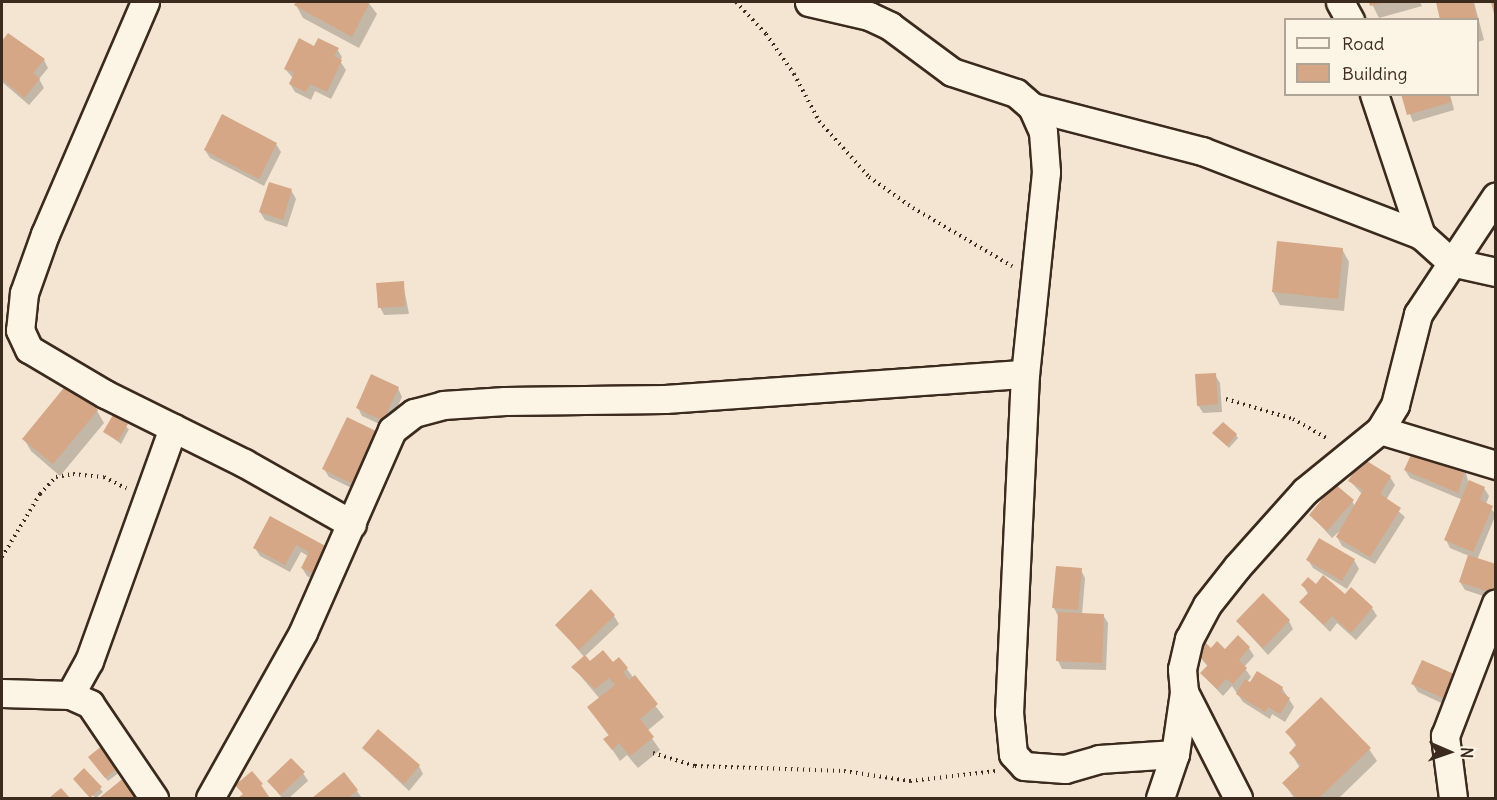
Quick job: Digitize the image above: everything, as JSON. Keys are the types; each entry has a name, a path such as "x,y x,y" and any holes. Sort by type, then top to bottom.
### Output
{"street":[{"path":"145,2 45,234 19,318 29,349 105,394 352,524"},
{"path":"809,2 869,16 890,26 952,72 1016,93 1032,107 1043,132 1046,172 1033,278 1026,374 1009,712 1013,754 1024,765 1065,768 1099,759 1175,754"},
{"path":"1340,2 1349,18"},
{"path":"1375,96 1421,235"},
{"path":"1032,107 1202,151 1421,235 1451,262 1496,272"},
{"path":"1160,798 1175,754 1184,692 1182,669 1189,639 1207,605 1305,491 1380,430 1395,405 1418,314 1496,196"},
{"path":"210,798 298,642 392,430 414,413 443,405 665,399 1026,374"},
{"path":"70,695 89,661 173,428"},
{"path":"1380,430 1496,465"},
{"path":"1453,798 1445,736 1496,603"},
{"path":"1184,692 1238,798"},
{"path":"2,693 70,695 90,704 154,798"}],"path":[{"path":"736,2 766,34 794,74 819,121 869,177 913,208 1033,278"},
{"path":"1226,399 1293,419 1353,452"},
{"path":"2,557 40,495 56,477 73,474 104,477 148,498"},
{"path":"653,753 695,766 844,771 910,781 973,776 1024,765"}],"building":[{"path":"296,2 370,2 352,37 294,5"},
{"path":"1369,2 1385,2 1370,6"},
{"path":"1436,2 1473,2 1477,18 1440,18"},
{"path":"1491,2 1496,2 1496,18 1495,18"},
{"path":"8,33 45,59 33,73 40,79 24,98 2,79 2,41"},
{"path":"299,38 314,46 318,38 339,48 334,56 342,60 327,92 310,84 306,92 289,84 294,73 284,69"},
{"path":"1402,96 1449,96 1451,102 1407,115"},
{"path":"222,114 277,143 259,179 204,150"},
{"path":"269,182 292,189 283,220 259,212"},
{"path":"1277,241 1343,248 1338,299 1272,292"},
{"path":"404,281 405,306 378,308 376,283"},
{"path":"1216,373 1218,404 1197,406 1195,374"},
{"path":"371,374 399,387 383,421 356,408"},
{"path":"67,384 98,410 53,464 22,439"},
{"path":"113,415 128,424 118,441 103,432"},
{"path":"347,417 382,434 357,486 322,469"},
{"path":"1223,422 1237,434 1227,446 1212,433"},
{"path":"1414,448 1466,466 1458,493 1404,470"},
{"path":"1362,458 1391,476 1380,494 1401,508 1370,557 1336,537 1363,490 1348,481"},
{"path":"1469,480 1485,487 1480,500 1493,506 1473,552 1444,540"},
{"path":"1335,484 1354,500 1327,531 1309,515"},
{"path":"270,516 331,549 317,576 301,568 309,552 296,545 285,565 253,548"},
{"path":"1319,538 1355,559 1342,581 1306,560"},
{"path":"1468,555 1496,564 1493,593 1459,582"},
{"path":"1056,566 1082,568 1078,610 1052,608"},
{"path":"1323,575 1345,594 1351,587 1373,607 1351,633 1332,616 1324,625 1299,602 1309,592 1301,585 1308,577 1316,584"},
{"path":"591,589 615,615 579,650 555,625"},
{"path":"1263,593 1290,620 1263,648 1236,621"},
{"path":"1058,612 1104,614 1102,663 1056,661"},
{"path":"1238,635 1250,647 1239,660 1247,668 1233,684 1226,679 1217,689 1200,673 1208,665 1195,653 1205,642 1211,648 1217,641 1225,649"},
{"path":"603,650 613,662 619,657 628,668 623,672 629,680 635,675 658,704 640,719 654,737 630,756 619,743 612,750 603,739 609,735 587,707 615,685 609,678 595,689 571,667 585,655 590,661"},
{"path":"1422,660 1461,677 1450,701 1411,684"},
{"path":"1257,671 1283,687 1281,692 1290,698 1280,714 1268,707 1265,712 1236,694 1245,679 1250,682"},
{"path":"1321,697 1371,748 1319,798 1297,798 1282,783 1301,765 1289,753 1297,744 1285,732"},
{"path":"378,729 420,765 404,784 362,748"},
{"path":"103,745 120,766 105,778 88,757"},
{"path":"291,758 305,772 280,795 267,781"},
{"path":"84,768 102,787 90,798 73,779"},
{"path":"252,771 263,784 261,785 270,798 238,798 243,794 235,785"},
{"path":"344,772 358,790 348,798 312,798"},
{"path":"126,776 145,798 99,798"},
{"path":"61,788 70,798 49,798"}]}
